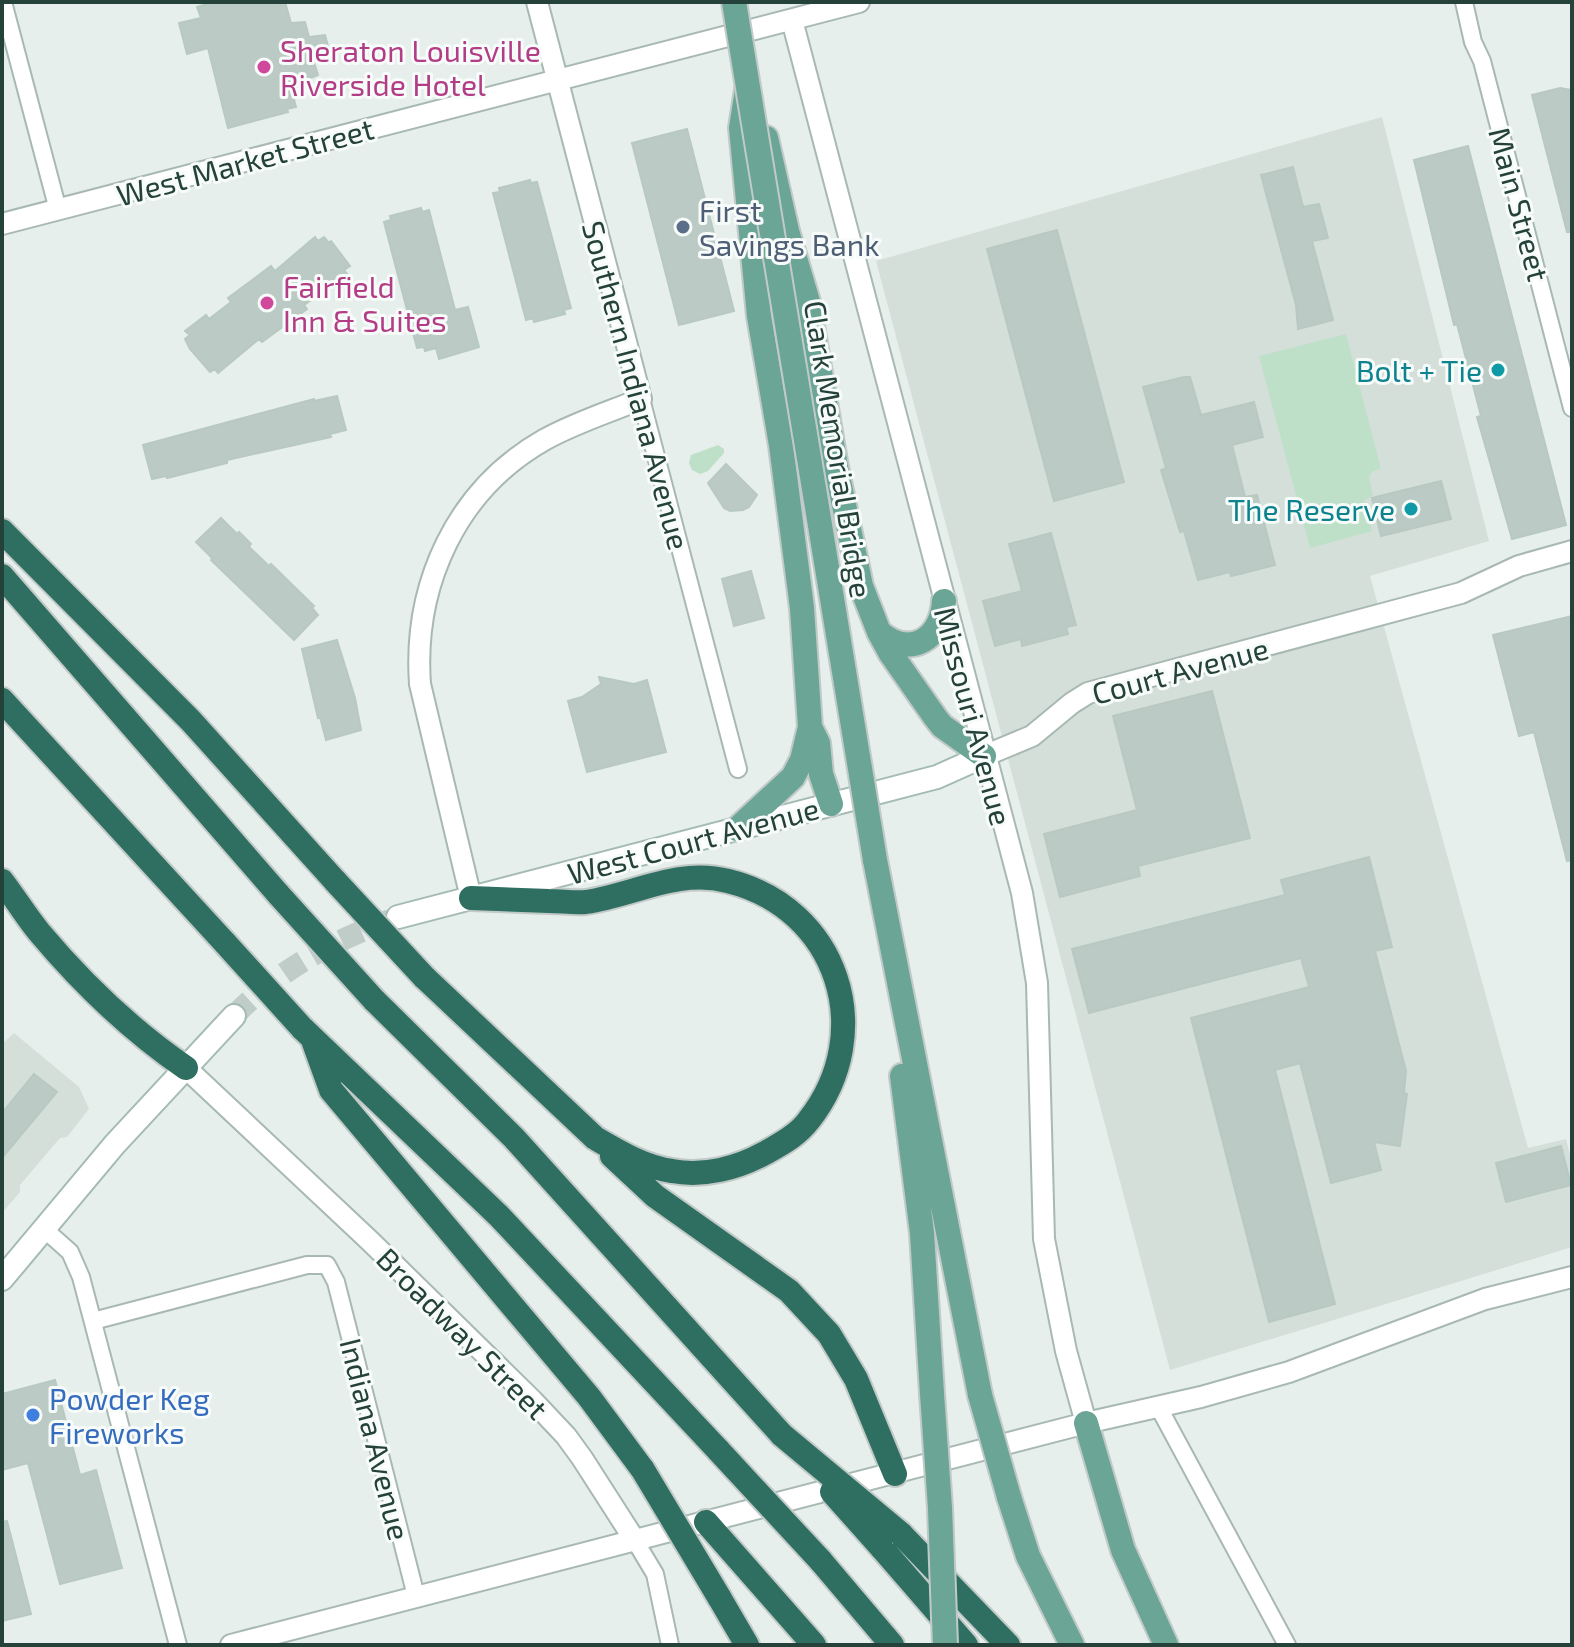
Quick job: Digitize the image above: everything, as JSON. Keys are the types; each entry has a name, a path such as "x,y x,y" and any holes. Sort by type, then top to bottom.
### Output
{"highway":[{"path":"2,531 191,721 424,977 655,1196 789,1291 829,1334 856,1379 895,1474"},
{"path":"2,576 374,1000 514,1138 782,1435 891,1541 1008,1645"},
{"path":"2,700 307,1032 499,1216 820,1560 892,1645"},
{"path":"471,898 585,902 676,879 701,877 727,880 766,894 794,914 819,940 833,968 841,998 842,1034 838,1064 826,1095 808,1122 787,1140 756,1158 728,1168 698,1173 659,1169 628,1157 595,1138 555,1103"},
{"path":"2,881 36,929 64,960 149,1043 186,1068"},
{"path":"307,1032 331,1090 589,1397 643,1470 747,1645"},
{"path":"706,1522 814,1645"},
{"path":"891,1541 966,1645"}],"main road":[{"name":"Clark Memorial Bridge","path":"734,2 875,860"},
{"path":"747,87 769,147 787,231 808,302 861,586 891,654 942,726 984,756"},
{"path":"737,829 793,777 802,760 810,727 796,561 781,445 759,316 741,128 747,87"},
{"path":"879,632 894,643 921,642 939,626 944,601"},
{"path":"810,727 818,743 821,774 831,804"},
{"name":"West Court Avenue","path":"398,917 937,777 984,756"},
{"path":"875,860 922,1233 940,1508 945,1645"},
{"path":"875,860 980,1395 1028,1556 1072,1645"},
{"path":"2,1279 115,1144 234,1016"},
{"path":"1086,1423 1123,1550 1166,1645"}],"street":[{"path":"3,2 58,210"},
{"name":"Southern Indiana Avenue","path":"537,2 738,769"},
{"name":"West Market Street","path":"2,224 859,2"},
{"name":"Main Street","path":"1464,2 1572,408"},
{"name":"Missouri Avenue","path":"792,20 1022,893 1037,983 1044,1239 1066,1351 1086,1423"},
{"path":"471,898 420,684 420,627 433,572 464,512 510,463 548,438 641,399"},
{"name":"Court Avenue","path":"984,756 1032,736 1088,693 1461,593 1519,566 1572,551"},
{"name":"Broadway Street","path":"186,1068 370,1241 566,1436 655,1574 670,1645"},
{"path":"43,1228 70,1252 81,1277 178,1645"},
{"name":"Indiana Avenue","path":"93,1321 307,1265 327,1265 336,1282 416,1596"},
{"path":"231,1645 1289,1372 1485,1299 1572,1277"},
{"path":"1158,1406 1287,1645"}],"shaded area":[{"path":"1382,117 1489,541 1370,576 1528,1148 1566,1139 1572,1163 1572,1247 1170,1370 876,261"},
{"path":"14,1033 79,1087 89,1109 67,1137 60,1138 20,1185 20,1192 2,1213 2,1044"}],"green space":[{"path":"1346,334 1381,469 1373,471 1369,477 1373,496 1364,500 1372,531 1310,548 1259,356"},
{"path":"718,445 724,453 708,471 700,474 692,470 689,463 691,455"}],"building":[{"name":"Sheraton Louisville Riverside Hotel","path":"206,2 285,2 291,23 305,22 309,37 325,35 330,53 313,59 318,75 306,80 308,88 292,92 296,107 287,109 288,112 228,128 208,48 187,54 179,23 201,18 197,7"},
{"path":"1560,88 1572,90 1572,232 1567,232 1532,95"},
{"name":"First Savings Bank","path":"687,129 734,311 679,325 632,143"},
{"name":"Bolt + Tie","path":"1468,146 1566,525 1512,539 1477,417 1481,416 1457,324 1454,325 1414,160"},
{"path":"1293,167 1303,207 1319,204 1328,238 1312,241 1333,320 1298,329 1296,305 1261,175"},
{"path":"530,180 531,183 537,182 571,308 564,310 565,314 534,322 533,318 526,320 493,193 500,192 499,188"},
{"path":"421,208 422,212 429,210 455,310 468,307 479,347 439,359 436,348 425,351 424,347 417,348 384,222 391,220 390,216"},
{"path":"1057,230 1124,482 1054,501 987,249"},
{"name":"Fairfield Inn & Suites","path":"315,237 318,241 324,237 329,243 331,241 350,266 344,270 348,275 304,305 307,309 262,342 259,339 218,373 215,369 210,372 190,349 185,339 190,335 185,331 206,315 209,319 231,302 228,298 271,266 275,271"},
{"path":"1190,377 1201,415 1254,402 1263,437 1232,445 1245,497 1257,495 1275,565 1198,580 1161,470 1166,468 1143,387"},
{"path":"337,396 346,430 330,434 331,437 227,460 227,463 167,478 152,479 143,445 314,399"},
{"path":"726,464 757,495 743,510 724,508 708,483"},
{"name":"The Reserve","path":"1441,481 1451,519 1381,536 1372,498"},
{"path":"221,518 314,606 312,608 318,615 294,640 196,542"},
{"path":"1051,533 1076,625 1066,627 1068,634 1022,646 1021,639 995,646 983,601 1022,591 1009,544"},
{"path":"751,571 764,618 734,626 722,579"},
{"path":"1572,616 1572,860 1567,861 1534,732 1519,736 1493,635"},
{"path":"337,640 355,698 361,730 326,740 302,649"},
{"path":"599,677 634,684 647,680 666,752 587,772 568,701 582,697 601,684"},
{"path":"1212,691 1250,838 1138,866 1140,876 1060,897 1044,834 1137,810 1113,716"},
{"path":"1369,857 1392,947 1375,951 1406,1071 1404,1093 1407,1094 1400,1146 1374,1142 1381,1170 1331,1183 1300,1063 1275,1070 1335,1304 1269,1322 1191,1018 1309,987 1301,958 1089,1013 1072,949 1285,895 1281,880"},
{"path":"34,1074 57,1092 2,1158 2,1113"},
{"path":"1561,1146 1571,1185 1506,1202 1496,1163"},
{"path":"55,1380 80,1475 96,1470 122,1568 60,1584 28,1463 2,1470 2,1394"},
{"path":"7,1521 31,1614 2,1621 2,1522"}],"tunnel":[{"path":"234,1016 268,985 306,959 390,920"}],"place":[{"name":"Sheraton Louisville Riverside Hotel","path":"264,67"},
{"name":"First Savings Bank","path":"683,227"},
{"name":"Fairfield Inn & Suites","path":"267,303"},
{"name":"Bolt + Tie","path":"1498,370"},
{"name":"The Reserve","path":"1411,509"},
{"name":"Powder Keg Fireworks","path":"33,1415"}]}
